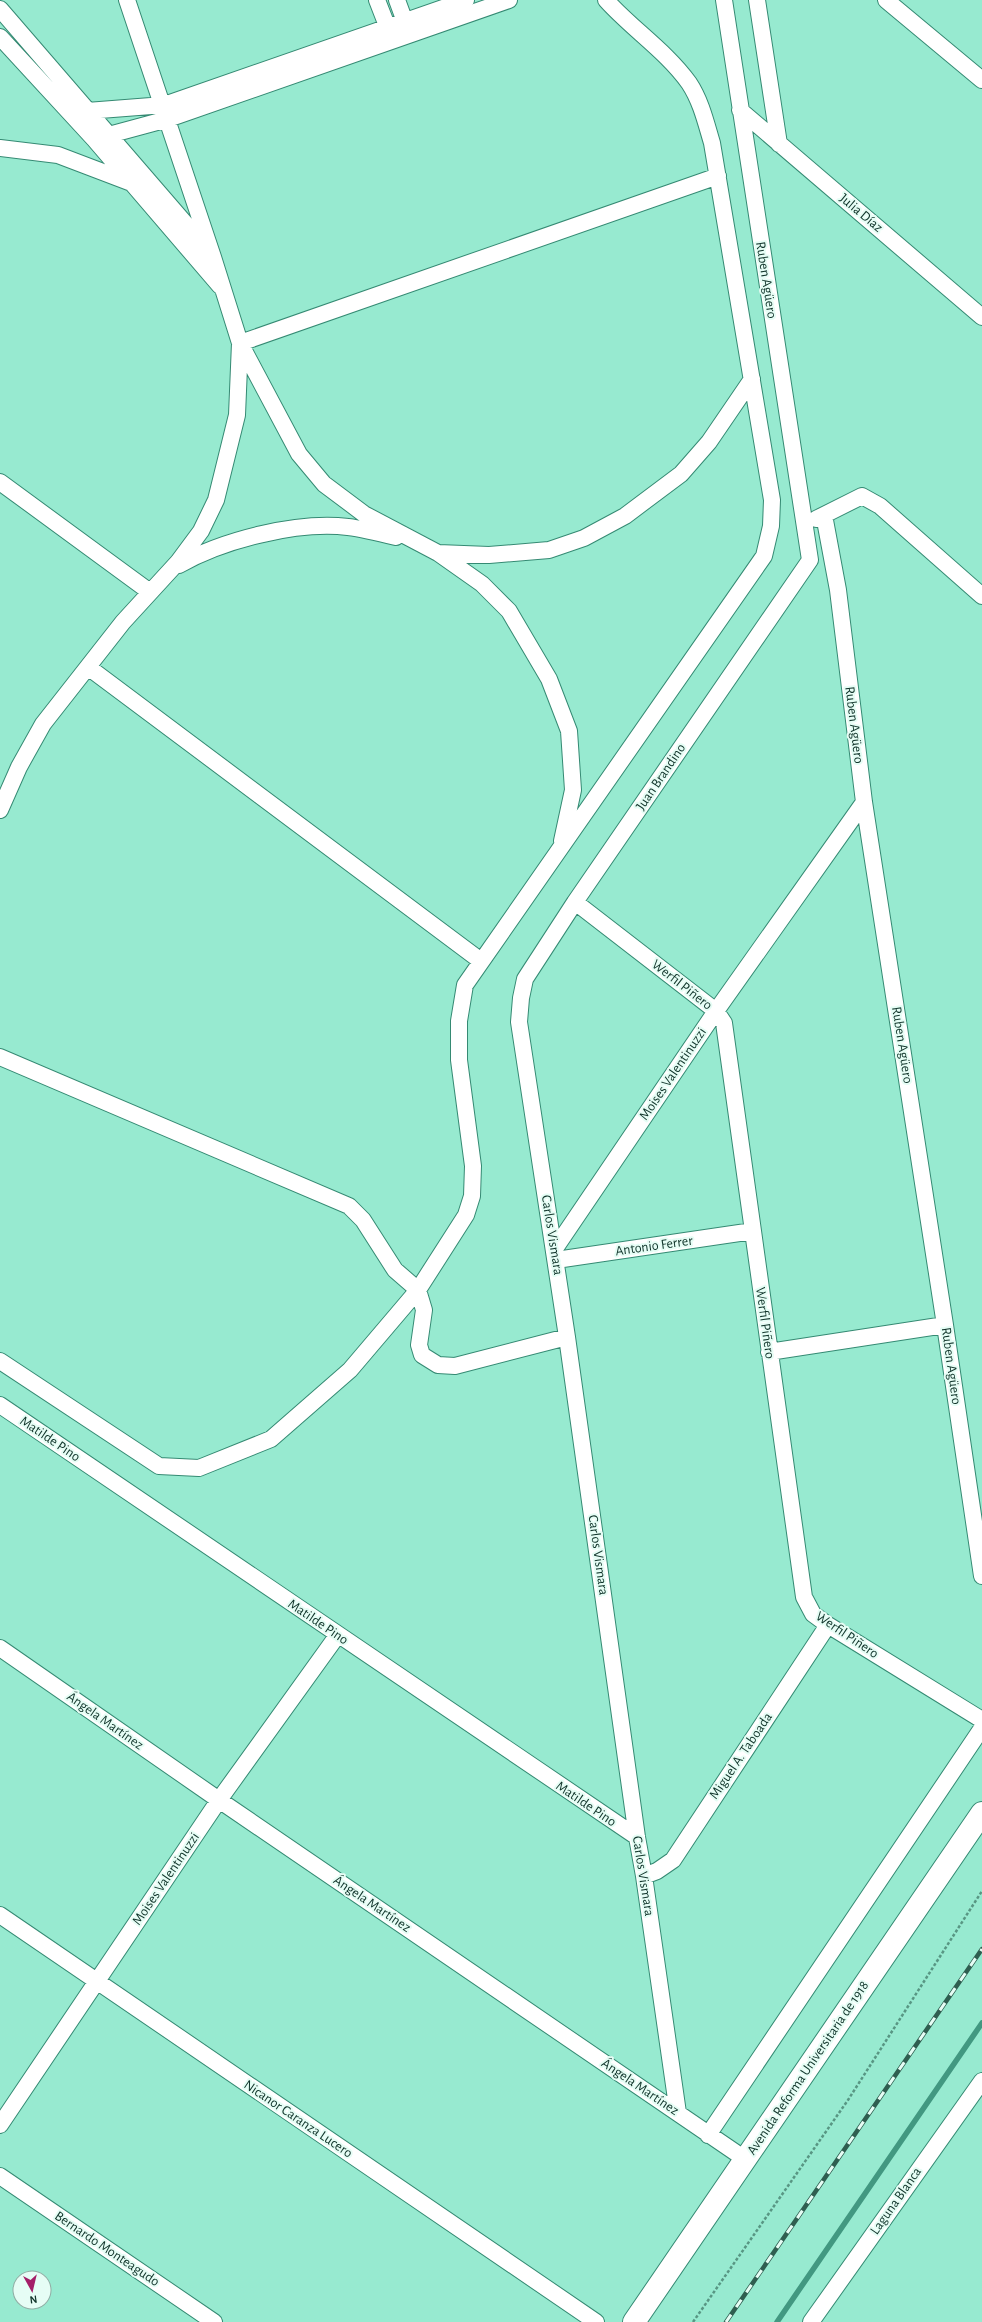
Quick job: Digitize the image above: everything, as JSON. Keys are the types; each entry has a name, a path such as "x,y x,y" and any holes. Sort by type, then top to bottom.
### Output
{"main road":[{"name":"Avenida Reforma Universitaria de 1918","path":"634,2322 982,1813"}],"street":[{"path":"127,0 214,257 240,343 292,442 324,484 364,514 438,553 482,584 509,611 549,679 569,731 573,790 560,849"},
{"path":"377,0 390,34"},
{"path":"397,0 408,28"},
{"path":"408,28 466,0"},
{"path":"101,137 166,112 390,34 509,0"},
{"path":"0,1361 159,1466 199,1468 271,1439 350,1370 418,1290 466,1215 472,1196 473,1166 459,1060 459,1021 465,985 764,556 771,526 772,500 712,143 704,118 689,84 666,57 606,0"},
{"name":"Ruben Agüero","path":"724,0 803,526 810,560"},
{"path":"757,0 779,144"},
{"path":"886,0 982,80"},
{"path":"0,9 87,110 101,137 130,182 224,292"},
{"path":"0,37 72,116 101,137 157,191 214,257"},
{"path":"72,116 87,110 166,112"},
{"name":"Julia Díaz","path":"740,110 982,317"},
{"path":"0,148 58,155 157,191"},
{"path":"240,343 718,176"},
{"path":"0,810 19,767 43,724 123,622 172,568 201,531 216,500 237,415 240,343"},
{"path":"438,553 489,555 549,550 584,538 625,516 682,474 709,442 752,379"},
{"path":"0,482 150,592"},
{"path":"803,526 862,496 880,506 982,596"},
{"name":"Ruben Agüero","path":"824,514 838,590 864,802 945,1325 979,1525 982,1576"},
{"path":"172,568 195,556 225,544 280,531 317,527 347,527 413,540"},
{"name":"Juan Brandino","path":"521,998 525,980 575,902 810,560"},
{"path":"88,667 481,961"},
{"name":"Moises Valentinuzzi","path":"555,1255 716,1011 864,802"},
{"name":"Werfil Piñero","path":"575,902 716,1011 724,1023 804,1597 813,1614 828,1626 982,1720"},
{"name":"Carlos Vismara","path":"521,998 519,1022 555,1255 637,1838 644,1876 678,2113"},
{"path":"0,1057 349,1206 363,1220 395,1270 418,1290 424,1310 419,1345 422,1355 438,1365 455,1366 567,1338"},
{"name":"Antonio Ferrer","path":"555,1255 753,1231"},
{"path":"769,1352 945,1325"},
{"name":"Matilde Pino","path":"0,1405 337,1636 637,1838"},
{"name":"Miguel A. Taboada","path":"644,1876 657,1871 672,1860 828,1626"},
{"name":"Moises Valentinuzzi","path":"0,2125 219,1800 337,1636"},
{"name":"Ángela Martínez","path":"0,1648 219,1800 745,2159"},
{"path":"708,2135 982,1728"},
{"name":"Nicanor Caranza Lucero","path":"0,1916 596,2322"},
{"name":"Laguna Blanca","path":"811,2322 982,2081"},
{"name":"Bernardo Monteagudo","path":"0,2176 214,2322"}],"path":[{"path":"693,2322 848,2100 982,1891"}],"waterway":[{"path":"777,2322 982,2023"}],"railway":[{"path":"726,2322 982,1949"}]}
